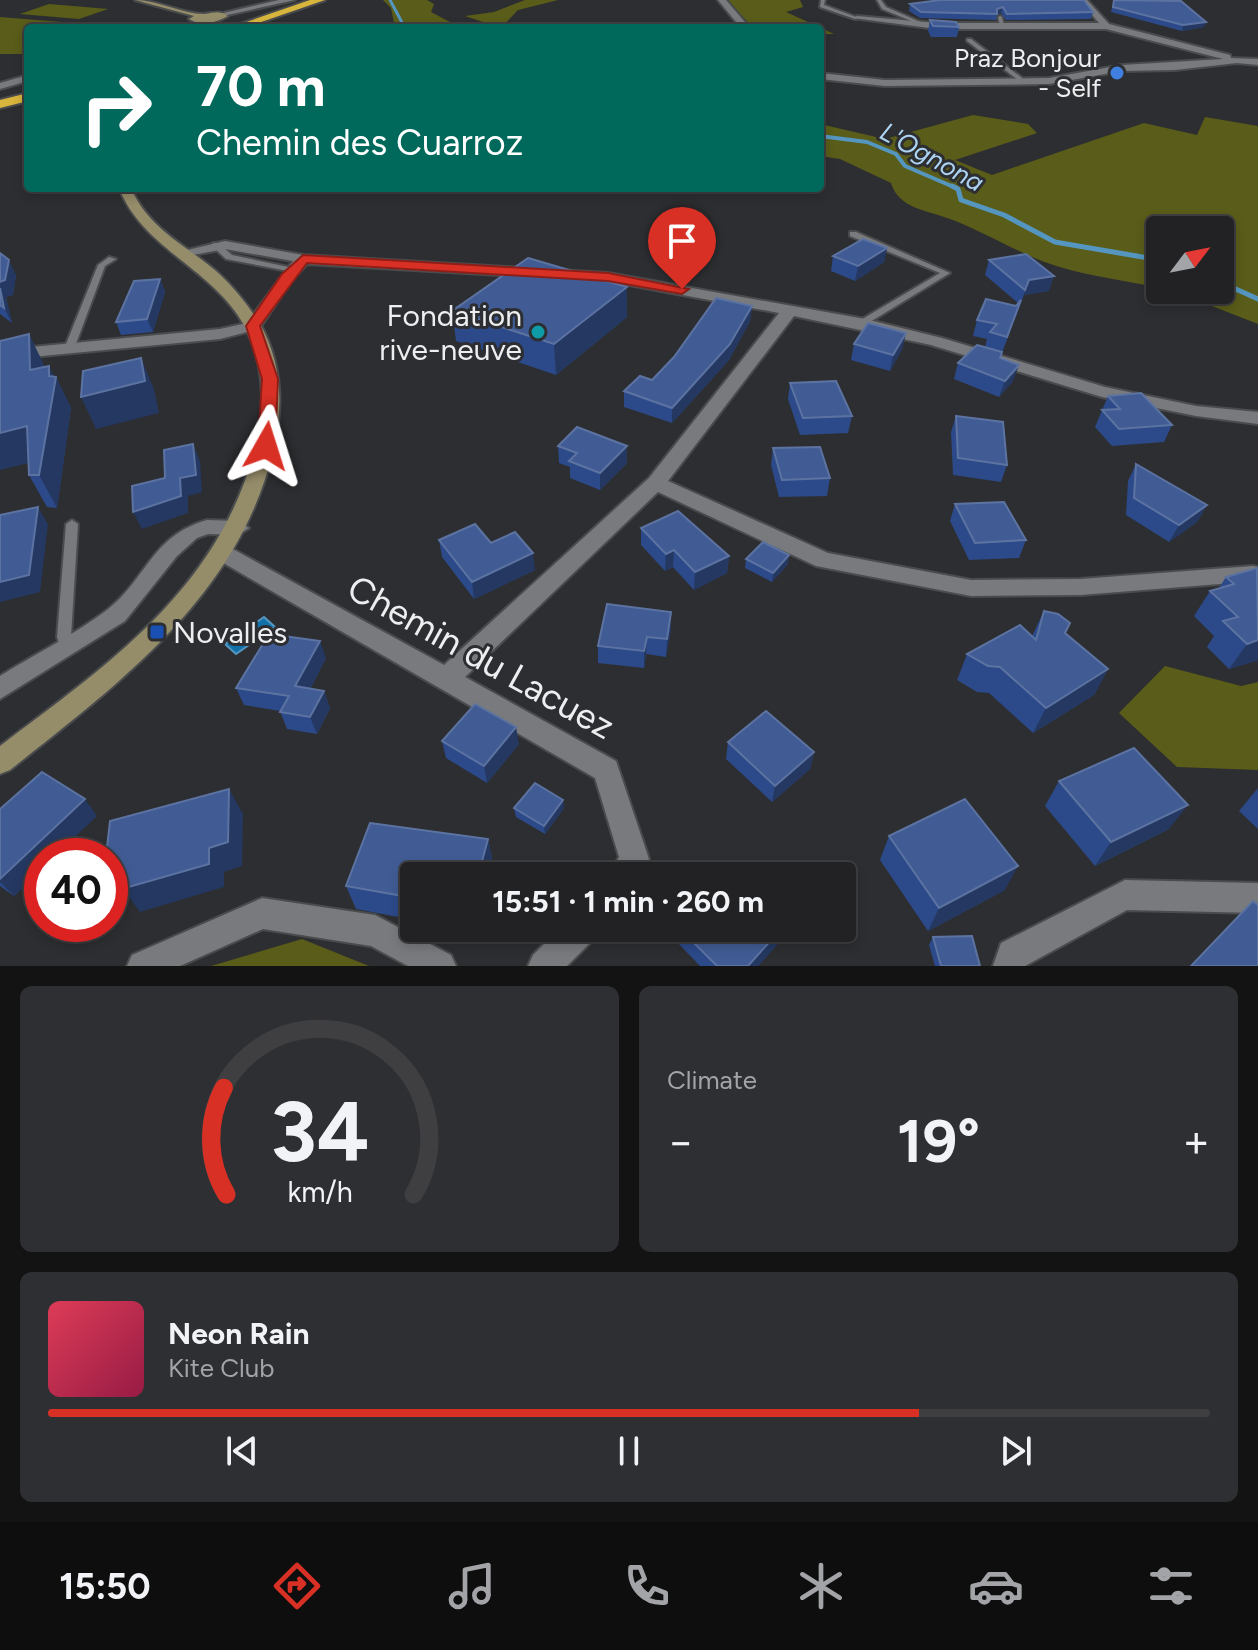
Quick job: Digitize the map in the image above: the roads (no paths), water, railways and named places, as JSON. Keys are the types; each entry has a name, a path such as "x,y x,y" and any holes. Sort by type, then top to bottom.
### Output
{"highway":[{"path":"248,24 323,2"},
{"path":"266,24 323,2"},
{"path":"0,97 24,90"},
{"path":"0,104 24,98"}],"street":[{"path":"139,0 218,24 223,14"},
{"path":"193,24 200,18 291,0"},
{"path":"722,0 743,24"},
{"path":"1083,0 1106,26"},
{"path":"857,18 923,24 1001,22 1106,26 1237,60 1258,62"},
{"path":"824,76 885,83 1024,82 1069,79 1122,68 1175,67 1237,60"},
{"path":"0,86 24,79"},
{"path":"0,762 109,676 195,593 238,528 262,462 270,410 268,367 253,326 225,288 138,217 127,192"},
{"path":"182,253 216,245 298,264 608,277 862,323 936,341 1102,392 1196,411 1258,418"},
{"path":"2,357 220,334 253,326 298,264"},
{"path":"447,678 656,483 790,310"},
{"path":"656,483 824,560 971,588 1080,587 1253,574"},
{"path":"0,689 117,615 169,551 189,533 207,527 238,528"},
{"name":"Chemin du Lacuez","path":"223,553 314,608 447,678 606,770 634,859 632,862"},
{"path":"1009,966 1012,954 1125,895 1258,898"},
{"path":"143,966 262,913 375,931 440,966"},
{"path":"544,966 569,942"}],"lane":[{"path":"823,0 822,6 826,10 857,18"},
{"path":"879,0 884,8 923,24"},
{"path":"969,40 1024,82"},
{"path":"853,234 946,273 862,323"},
{"path":"69,349 102,265 112,259"},
{"path":"67,648 64,637 72,524"}],"water":[{"path":"264,617 275,627 236,654 225,644"}],"waterway":[{"name":"L'Ognona","path":"390,0 403,24"},
{"name":"L'Ognona","path":"824,137 867,142 896,154 905,166 956,188"},
{"name":"L'Ognona","path":"952,186 956,188"},
{"name":"L'Ognona","path":"956,188 961,200 1004,215 1055,242 1146,258"},
{"name":"L'Ognona","path":"1234,288 1258,299"}],"place":[{"name":"Praz Bonjour - Self","path":"1117,73"},
{"name":"Fondation rive-neuve","path":"538,332"},
{"name":"Novalles","path":"157,632"}]}
